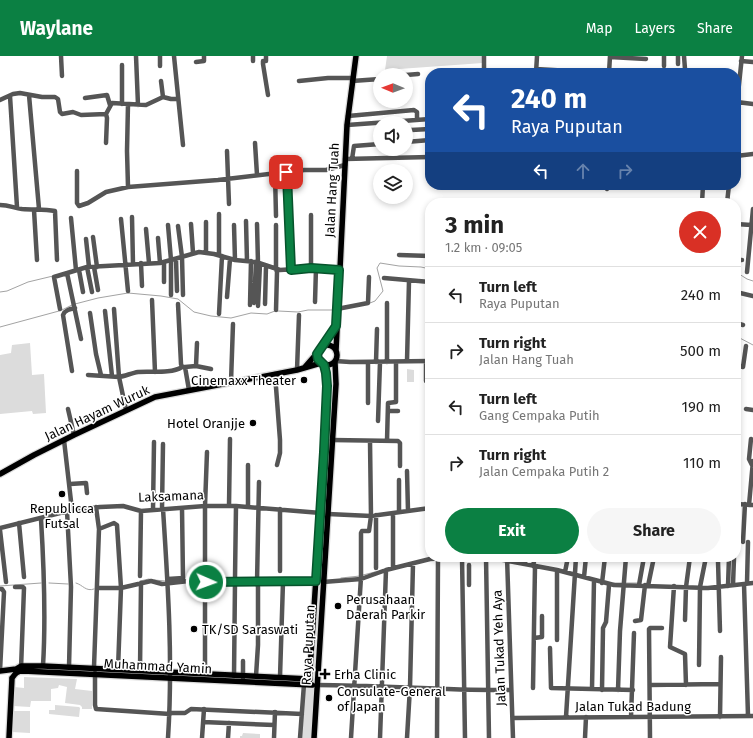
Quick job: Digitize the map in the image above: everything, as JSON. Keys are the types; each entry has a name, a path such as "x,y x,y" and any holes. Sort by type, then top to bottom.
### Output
{"main road":[{"name":"Jalan Hang Tuah","path":"336,351 336,326 347,125 356,56"},
{"name":"Jalan Hang Tuah","path":"323,346 336,326"},
{"path":"304,368 318,351 323,346 332,347 336,351 337,361 328,365 322,364 317,356 318,351"},
{"name":"Raya Puputan","path":"314,738 337,361"},
{"name":"Jalan Hayam Wuruk","path":"2,472 74,435 155,397 192,391 322,364"},
{"name":"Raya Puputan","path":"308,683 321,513 326,401 326,373 322,364"},
{"path":"319,544 326,544"},
{"path":"312,646 319,646"},
{"name":"Muhammad Yamin","path":"20,669 43,666 92,670 140,670 171,675 205,674 234,676 243,679 256,676 280,677 317,685"},
{"path":"1,671 20,669"},
{"path":"9,738 12,678 20,669"},
{"name":"Muhammad Yamin","path":"20,669 92,670 308,683"},
{"path":"1,671 12,678"}],"street":[{"path":"61,56 62,76"},
{"path":"136,56 138,104"},
{"path":"160,56 160,66"},
{"path":"174,56 183,145"},
{"path":"196,62 204,61 204,56"},
{"path":"266,56 266,60 263,61 263,64 268,95"},
{"path":"484,56 484,68"},
{"path":"536,68 537,56"},
{"path":"609,68 610,56 646,59"},
{"path":"664,56 664,66"},
{"path":"678,56 678,64"},
{"path":"684,56 685,68"},
{"path":"741,68 742,58 753,62"},
{"path":"122,65 122,104"},
{"path":"413,74 418,74"},
{"path":"299,81 328,78 373,79"},
{"path":"161,81 163,97"},
{"path":"0,100 16,93 42,97 56,97 58,99 60,112 62,114 74,112 81,115 106,114"},
{"path":"29,95 37,210 37,260"},
{"path":"85,98 107,95 110,105 106,114 106,143"},
{"path":"10,96 17,207"},
{"path":"110,105 112,103 150,104 163,97 171,100 178,99"},
{"path":"741,102 753,104"},
{"path":"128,104 126,151 128,187"},
{"path":"348,116 414,110 417,112 417,120"},
{"path":"371,114 371,124"},
{"path":"347,125 425,119"},
{"path":"413,130 425,129"},
{"path":"413,141 425,140"},
{"path":"255,143 257,175"},
{"path":"352,159 354,146 373,145"},
{"path":"227,151 229,204"},
{"path":"741,155 753,154"},
{"path":"77,171 77,205 79,206 88,203 106,192 128,187 227,179 304,170 326,170 352,159 425,157"},
{"path":"286,172 291,270"},
{"path":"275,173 276,216"},
{"path":"0,205 55,211 57,260"},
{"path":"747,272 753,209"},
{"path":"219,214 221,256 219,314"},
{"path":"311,215 315,302"},
{"path":"132,217 133,264"},
{"path":"71,218 78,270 83,292"},
{"path":"121,219 128,291"},
{"path":"246,221 254,262 258,306"},
{"path":"206,222 206,252"},
{"path":"191,224 194,253"},
{"path":"252,304 257,224"},
{"path":"741,224 751,225"},
{"path":"168,225 177,291"},
{"path":"227,297 232,259 234,225"},
{"path":"276,225 276,269 278,272 276,310"},
{"path":"178,226 182,257 183,295"},
{"path":"146,229 149,263"},
{"path":"92,292 93,237"},
{"path":"158,238 164,282"},
{"path":"86,239 98,290"},
{"path":"60,309 54,277 92,267 162,263 194,253 206,252 232,259 254,262 284,271 314,268 339,270"},
{"path":"399,255 425,256"},
{"path":"171,295 173,260"},
{"path":"141,263 142,286"},
{"path":"264,304 266,266"},
{"path":"67,273 81,339"},
{"path":"337,309 368,303 369,277"},
{"path":"384,278 425,282"},
{"path":"407,361 409,281"},
{"path":"741,293 753,296"},
{"path":"152,300 155,372"},
{"path":"387,303 387,362"},
{"path":"178,304 180,364 184,367 192,391"},
{"path":"72,371 63,315 64,312 74,306"},
{"path":"114,309 119,377 126,410"},
{"path":"105,311 112,376"},
{"path":"90,313 96,354 101,375"},
{"path":"297,370 299,315"},
{"path":"231,382 233,324"},
{"path":"377,329 378,421"},
{"path":"196,366 197,343"},
{"path":"741,366 743,366 746,346"},
{"path":"337,361 425,361"},
{"path":"368,362 368,403"},
{"path":"387,441 388,403 396,402 396,362"},
{"path":"88,375 119,377 138,372 175,370 184,367 196,366 211,369"},
{"path":"275,374 280,440 280,453 277,465"},
{"path":"68,409 74,435"},
{"path":"746,409 753,410"},
{"path":"388,411 398,411"},
{"path":"228,506 230,439"},
{"path":"743,542 749,505 753,463 749,459 751,439"},
{"path":"64,440 72,510"},
{"path":"332,440 398,441 400,443 400,466"},
{"path":"351,738 361,576 361,533 362,531 369,531 371,516 370,441"},
{"path":"153,510 154,442"},
{"path":"163,444 162,509 168,581 171,675 168,738"},
{"path":"205,674 207,452"},
{"path":"248,465 248,506"},
{"path":"407,470 408,511"},
{"path":"399,480 399,512"},
{"path":"256,676 258,645 257,582 259,482"},
{"path":"70,484 86,483 88,493"},
{"name":"Laksamana","path":"0,529 72,510 96,507 123,506 142,510 153,510 206,506 248,506 321,513"},
{"path":"234,676 236,506"},
{"path":"96,507 99,529 98,588 92,670 96,709 170,714 184,714 191,709 302,714"},
{"path":"98,588 121,588 150,581 160,583 183,578 182,508"},
{"path":"280,509 280,571"},
{"path":"328,514 371,516 425,509"},
{"path":"140,576 142,510"},
{"path":"67,512 71,587 69,667"},
{"path":"393,513 393,567"},
{"path":"376,515 376,568"},
{"path":"41,519 45,629 43,666"},
{"path":"99,529 114,523 118,525 121,588 118,669"},
{"path":"19,524 24,577"},
{"path":"0,529 6,582"},
{"path":"748,542 746,583 751,716"},
{"path":"323,582 361,576 425,561"},
{"path":"437,738 438,562"},
{"path":"463,562 465,738"},
{"path":"487,562 489,738"},
{"name":"Jalan Tukad Yeh Aya","path":"507,562 513,738"},
{"path":"518,562 574,574 609,585 719,587 753,583"},
{"path":"534,562 534,688"},
{"path":"565,572 567,562"},
{"path":"566,718 575,562"},
{"path":"584,577 586,562"},
{"path":"602,583 604,562"},
{"path":"618,690 620,631 625,562"},
{"path":"639,585 643,562"},
{"path":"635,621 642,620 646,585 653,562"},
{"path":"685,620 686,587 689,562"},
{"path":"699,665 700,587 705,562"},
{"path":"718,562 720,631"},
{"path":"728,586 729,562"},
{"path":"733,585 734,562"},
{"path":"407,738 410,687 413,564"},
{"path":"462,585 471,585 469,564"},
{"path":"380,738 386,570"},
{"path":"557,570 557,640"},
{"path":"592,689 594,580"},
{"path":"168,581 316,581"},
{"path":"280,677 283,582"},
{"path":"140,670 141,583"},
{"path":"602,690 603,628 606,622 609,585"},
{"path":"15,587 23,586 24,588 20,669"},
{"path":"674,586 671,647 685,654 686,685"},
{"path":"1,589 4,592 1,671"},
{"path":"534,638 542,637 542,616"},
{"path":"650,738 650,628 662,628"},
{"path":"631,717 634,633"},
{"path":"550,648 550,687 552,689 633,690"},
{"path":"720,716 721,657"},
{"path":"243,661 243,679"},
{"path":"300,738 302,714 308,683"},
{"path":"650,685 720,684"},
{"path":"317,685 354,685 464,690 511,690"},
{"path":"202,738 204,709"},
{"path":"274,738 275,712"},
{"name":"Jalan Tukad Badung","path":"513,718 751,716"},
{"path":"585,738 586,717"},
{"path":"203,722 274,725"},
{"path":"228,738 229,723"}],"shaded area":[{"path":"387,56 483,56 483,63 413,68 385,68"},
{"path":"30,343 32,375 44,374 46,413 33,414 32,411 0,414 0,355 11,353 12,345"},
{"path":"407,369 414,370 414,382 407,382"},
{"path":"24,677 77,679 75,689 92,691 92,709 82,709 80,705 65,703 67,687 59,685 58,688 51,689 51,701 31,701 30,707 13,706 14,687 24,688"},
{"path":"304,685 316,686 313,738 301,738"},
{"path":"55,705 79,707 79,717 49,714 49,710 55,710"},
{"path":"13,711 30,711 30,733 12,732"},
{"path":"243,733 260,734 260,738 240,738"}],"waterway":[{"path":"370,303 375,301 383,291 377,268 380,263 425,268"},
{"path":"741,275 753,281"},
{"path":"0,292 7,291 28,282 53,276"},
{"path":"75,304 98,298 128,293 178,299 194,312 211,316 231,318 251,313 267,314 275,311"},
{"path":"62,310 72,305"},
{"path":"278,311 298,312 308,310 332,310"},
{"path":"0,327 59,311"},
{"path":"741,339 753,345"},
{"path":"363,575 375,572"},
{"path":"341,578 360,576"},
{"path":"140,581 149,579"},
{"path":"154,580 165,581"},
{"path":"0,586 41,583"},
{"path":"49,583 68,584"},
{"path":"76,583 89,590 94,589"},
{"path":"614,583 622,583"},
{"path":"626,583 637,583"}],"place":[{"name":"Cinemaxx Theater","path":"304,380"},
{"name":"Hotel Oranjje","path":"253,423"},
{"name":"Republicca Futsal","path":"62,494"},
{"name":"Perusahaan Daerah Parkir","path":"338,606"},
{"name":"TK/SD Saraswati","path":"194,629"},
{"name":"Erha Clinic","path":"325,674"},
{"name":"Consulate-General of Japan","path":"329,698"}],"route":[{"path":"206,582 316,581 327,386 324,365 319,361 317,354 336,326 339,270 311,268 291,270 290,222 286,172"}]}
